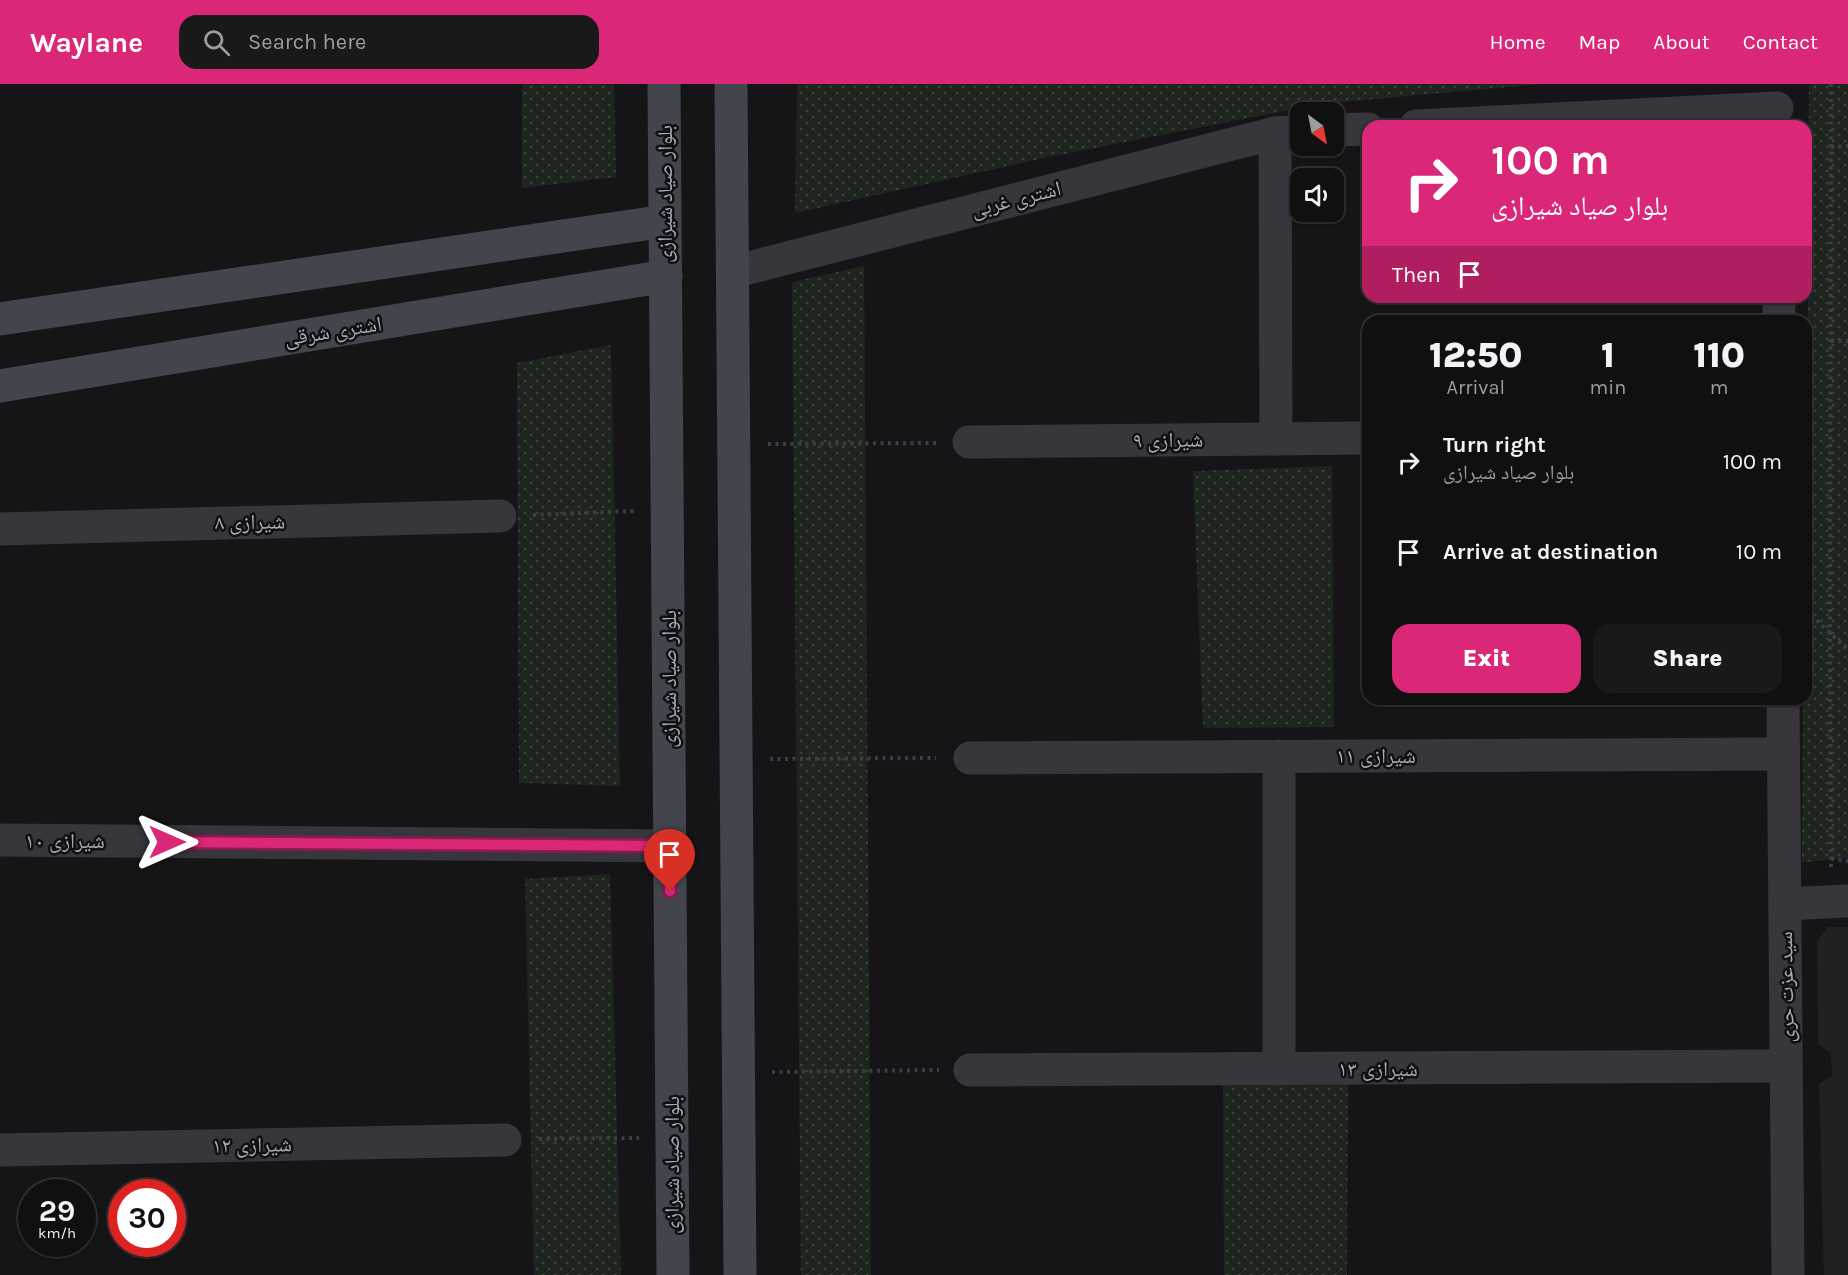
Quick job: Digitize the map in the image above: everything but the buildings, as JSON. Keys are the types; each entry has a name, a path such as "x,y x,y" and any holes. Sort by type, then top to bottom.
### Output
{"main road":[{"name":"بلوار صیاد شیرازی","path":"664,84 673,1275"},
{"path":"731,84 740,1275"},
{"path":"0,319 665,221"},
{"name":"اشتری شرقی","path":"0,386 666,276"}],"street":[{"path":"1696,111 1711,99 1714,84"},
{"path":"1528,120 1777,106"},
{"path":"1344,130 1362,129"},
{"name":"اشتری غربی","path":"733,272 1288,133"},
{"path":"1276,439 1288,133"},
{"name":"شیرازی ۹","path":"969,442 1362,438"},
{"name":"شیرازی ۸","path":"0,529 500,516"},
{"name":"سید عزت حری","path":"1782,705 1788,1275"},
{"name":"شیرازی ۱۱","path":"970,758 1783,753"},
{"path":"1279,756 1279,1069"},
{"name":"شیرازی ۱۰","path":"0,840 670,846"},
{"path":"1785,904 1840,902"},
{"name":"شیرازی ۱۳","path":"970,1070 1786,1066"},
{"name":"شیرازی ۱۲","path":"0,1150 505,1140"}],"path":[{"path":"1831,84 1831,859 1840,902"},
{"path":"1831,147 1848,146"},
{"path":"1831,341 1848,341"},
{"path":"734,444 969,442"},
{"path":"500,516 667,510"},
{"path":"1812,616 1848,650"},
{"path":"736,759 970,758"},
{"path":"1831,859 1848,861"},
{"path":"738,1072 970,1070"},
{"path":"505,1140 672,1137"}],"shaded area":[{"path":"522,84 614,84 616,177 522,188"},
{"path":"797,84 1544,84 1342,102 1290,102 1290,110 1044,158 795,213"},
{"path":"1809,84 1848,84 1848,858 1802,862 1803,705 1812,705 1812,315 1808,315 1808,303 1812,303 1812,120 1809,120"},
{"path":"864,266 871,1275 801,1275 792,282"},
{"path":"611,345 620,786 519,783 517,363"},
{"path":"1332,466 1334,727 1203,728 1193,471"},
{"path":"610,874 621,1275 534,1275 525,879"},
{"path":"1827,927 1848,927 1848,1275 1824,1275 1819,1084 1832,1076 1831,1053 1818,1044 1817,941"},
{"path":"1348,1080 1347,1275 1224,1275 1223,1083"}],"route":[{"path":"167,842 670,846 670,891"}]}
